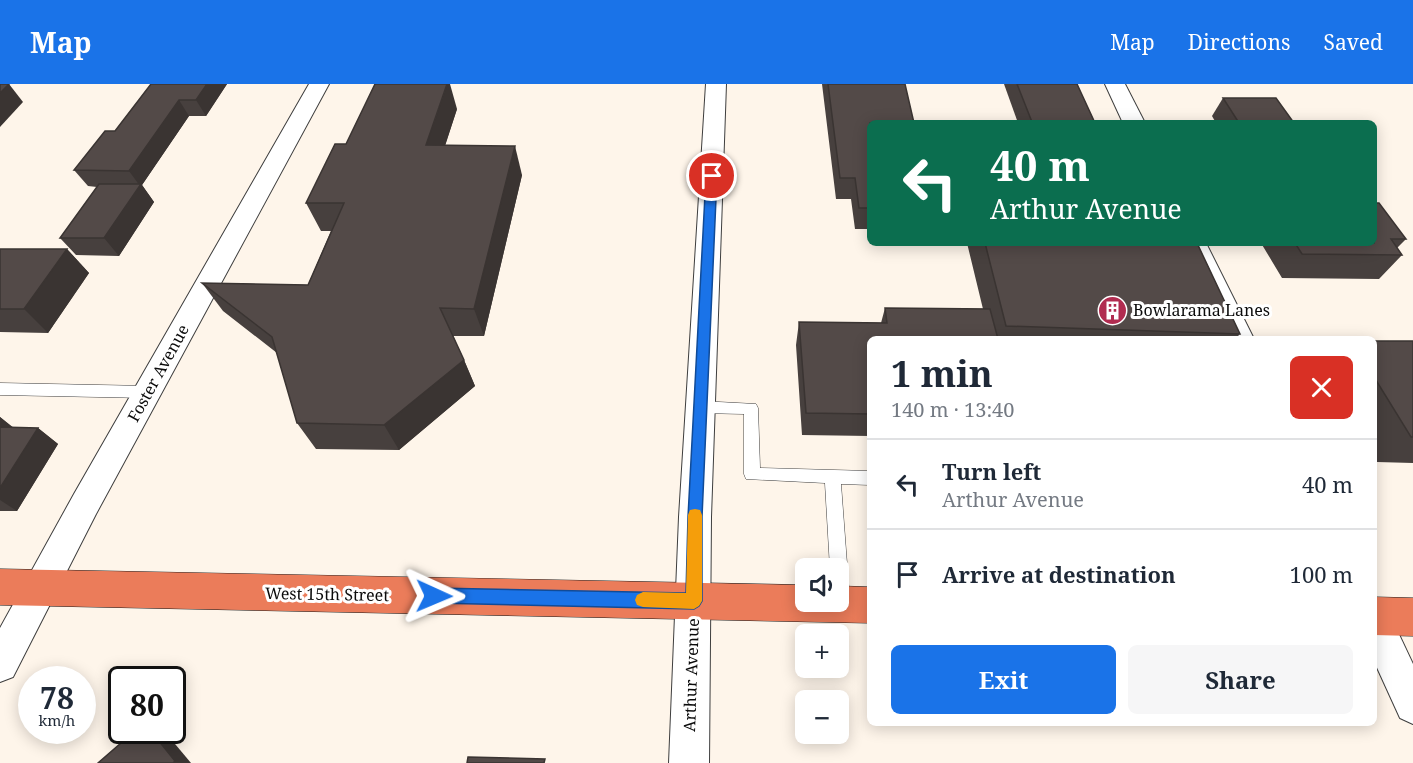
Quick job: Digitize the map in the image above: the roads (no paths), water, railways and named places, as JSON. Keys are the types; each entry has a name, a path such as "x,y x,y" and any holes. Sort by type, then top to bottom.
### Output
{"highway":[{"name":"West 15th Street","path":"0,586 856,604"},
{"path":"1377,616 1413,617"}],"street":[{"name":"Foster Avenue","path":"0,664 147,392 319,84"},
{"name":"Arthur Avenue","path":"689,763 700,407 716,84"},
{"path":"1115,84 1133,120"},
{"path":"1194,246 1239,336"},
{"path":"1377,627 1413,705"}],"lane":[{"path":"0,389 147,392"},
{"path":"700,407 751,408 752,474 867,478"},
{"path":"833,477 856,604"}],"place":[{"name":"Bowlarama Lanes","path":"1112,310"}]}
